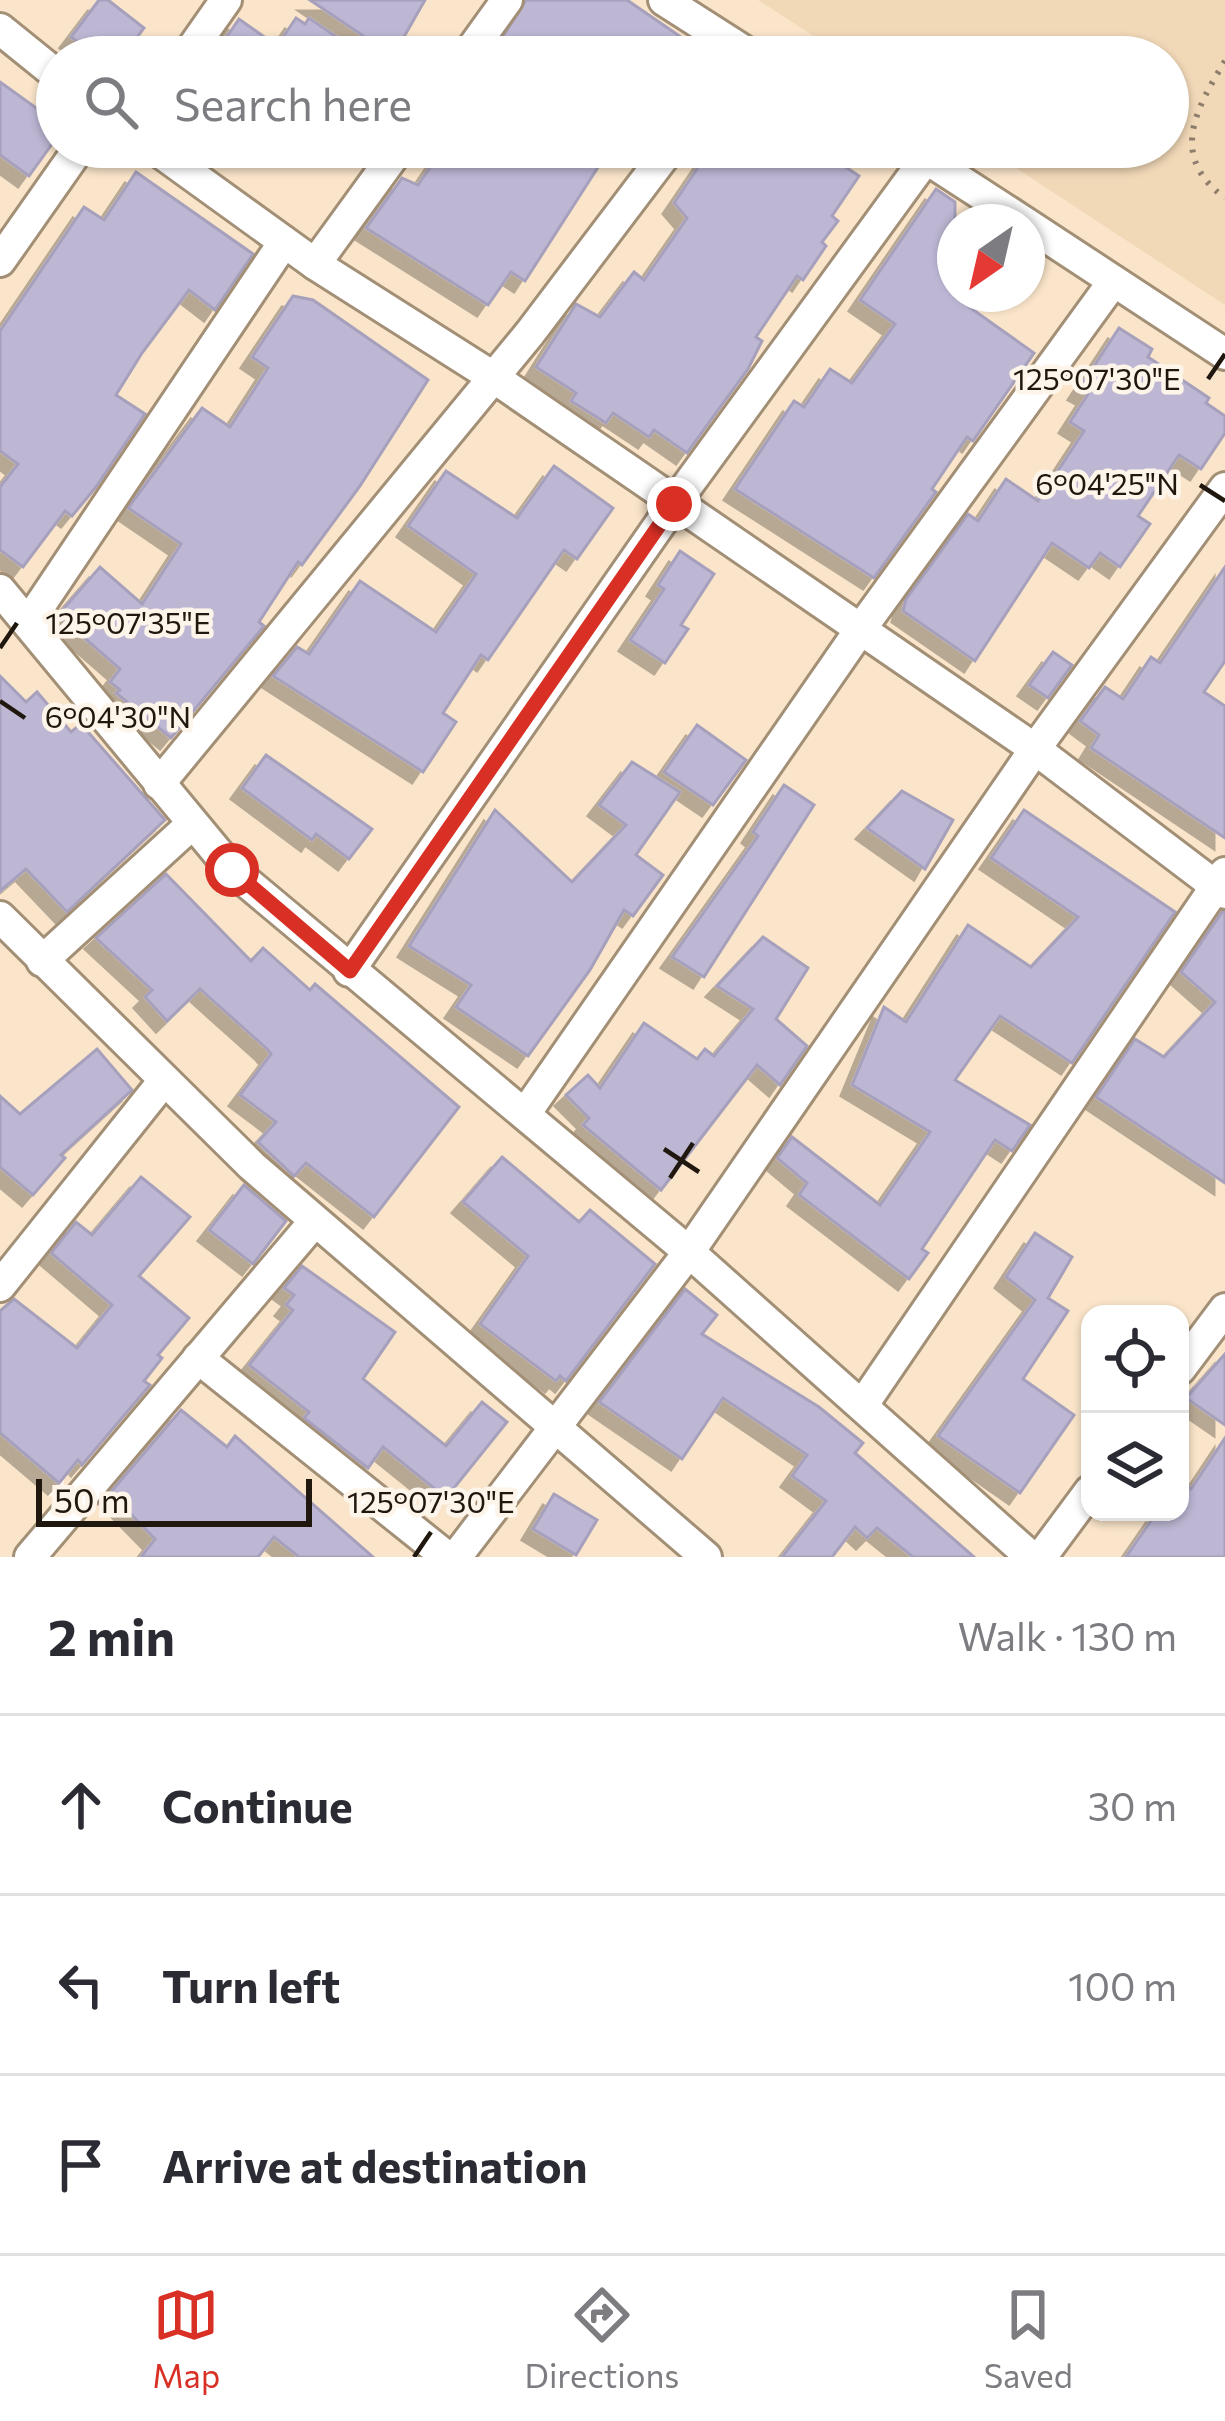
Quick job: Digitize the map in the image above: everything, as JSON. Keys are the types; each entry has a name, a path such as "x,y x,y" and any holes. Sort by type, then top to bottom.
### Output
{"street":[{"path":"201,36 226,0"},
{"path":"481,36 507,0"},
{"path":"664,0 715,36"},
{"path":"0,29 36,58"},
{"path":"0,261 65,168"},
{"path":"182,168 315,264 493,377 1035,748 1222,884 864,1403"},
{"path":"315,264 385,168"},
{"path":"159,784 493,377 655,168"},
{"path":"350,971 907,168"},
{"path":"942,168 996,204"},
{"path":"1045,236 1225,354"},
{"path":"28,622 284,242"},
{"path":"525,1114 860,630 1114,282"},
{"path":"456,1557 689,1252 1035,748 1225,488"},
{"path":"0,590 232,870 689,1252 864,1403 1031,1557"},
{"path":"42,961 193,824"},
{"path":"0,917 162,1083 314,1222 706,1557"},
{"path":"0,1286 162,1083"},
{"path":"30,1557 314,1222"},
{"path":"1189,1358 1225,1309"},
{"path":"198,1358 446,1557"},
{"path":"1041,1557 1081,1503"}],"path":[{"path":"1225,61 1201,100 1192,129 1192,155 1204,183 1225,198"}],"shaded area":[{"path":"758,0 1225,0 1225,305 1016,168 1189,168 1189,36 814,36"}],"building":[{"path":"99,0 108,0 144,28 138,36 72,36"},
{"path":"310,0 425,0 404,36 363,36"},
{"path":"526,0 627,0 679,36 503,36"},
{"path":"296,18 305,24 309,18 335,36 284,36"},
{"path":"239,19 263,36 227,36"},
{"path":"0,82 36,108 36,166 29,176 0,155"},
{"path":"430,168 598,168 525,281 511,272 488,305 366,228 402,178 418,185"},
{"path":"698,168 847,168 859,176 832,216 838,221 822,242 826,246 803,280 797,276 756,337 762,341 748,369 687,453 654,430 649,437 613,413 606,423 571,401 576,393 536,367 576,304 600,317 634,272 644,280 687,218 674,203"},
{"path":"136,172 253,254 215,310 189,290 142,353 116,395 145,414 96,487 72,516 65,511 23,567 0,550 0,487 18,464 0,451 0,331 84,207 104,220"},
{"path":"936,189 955,202 937,204 937,312 976,312 1034,353 973,441 967,437 932,489 936,492 874,578 735,489 794,401 804,407 830,369 852,383 895,324 860,300"},
{"path":"293,296 313,300 428,380 360,486 302,565 298,562 259,622 264,626 171,738 116,693 120,690 110,682 120,669 58,615 100,567 142,604 181,544 128,508 202,408 230,427 268,368 252,357"},
{"path":"1119,328 1152,349 1148,357 1209,398 1206,403 1225,416 1225,433 1201,469 1179,455 1138,516 1150,524 1120,567 1100,553 1089,568 1052,543 975,661 903,611 906,599 968,514 978,521 1006,479 1038,501 1084,431 1070,422 1088,394 1079,389"},
{"path":"554,466 613,508 577,559 564,550 488,660 481,655 443,713 456,722 423,772 273,676 297,647 309,654 360,581 436,632 476,574 408,526 446,471 517,518"},
{"path":"680,551 714,574 681,625 688,629 665,663 630,640 664,589 658,585"},
{"path":"1225,567 1225,661 1204,692 1225,706 1225,838 1091,748 1099,735 1080,721 1105,687 1123,699 1151,657 1160,663"},
{"path":"1053,652 1072,665 1048,698 1029,685"},
{"path":"0,676 26,702 37,692 71,732 81,724 165,820 67,912 26,869 0,891"},
{"path":"697,725 746,760 713,805 664,772"},
{"path":"266,755 372,829 349,859 316,834 312,840 242,788"},
{"path":"632,762 680,792 636,855 663,875 633,916 624,910 590,970 528,1056 456,1007 471,985 409,946 495,810 572,882 626,825 599,805"},
{"path":"784,785 814,805 704,977 672,957 758,836 753,832"},
{"path":"902,791 953,820 925,869 867,828"},
{"path":"1024,810 1175,912 1072,1063 1000,1016 955,1080 1030,1125 1012,1151 995,1140 922,1249 928,1253 909,1279 799,1195 807,1183 777,1158 792,1137 880,1205 930,1132 852,1085 884,1007 906,1022 968,925 1031,967 1078,917 991,858"},
{"path":"166,874 251,961 263,948 310,990 315,984 459,1107 374,1217 306,1163 294,1176 258,1142 276,1122 240,1095 271,1054 267,1049 200,989 167,1021 145,997 152,990 96,938"},
{"path":"1222,912 1225,1183 1096,1097 1135,1039 1164,1057 1215,1002 1181,972"},
{"path":"763,937 808,968 776,1019 807,1046 780,1085 757,1065 661,1190 583,1125 589,1118 566,1095 588,1075 600,1088 644,1023 697,1059 705,1049 714,1056 753,1009 717,986"},
{"path":"97,1049 132,1090 61,1155 65,1158 33,1195 0,1167 0,1096 20,1114"},
{"path":"502,1157 579,1222 590,1210 655,1264 566,1381 560,1376 556,1381 480,1324 528,1256 463,1202"},
{"path":"141,1177 190,1217 139,1276 189,1318 158,1355 162,1358 144,1381 150,1385 82,1465 78,1460 59,1483 0,1433 0,1311 14,1299 77,1348 112,1305 51,1253 76,1222 92,1235"},
{"path":"244,1185 286,1221 253,1264 209,1230"},
{"path":"1035,1233 1072,1257 1048,1298 1068,1311 1023,1379 1074,1415 1020,1493 938,1436 1035,1300 1006,1277"},
{"path":"302,1266 395,1332 363,1379 446,1446 482,1402 507,1422 446,1498 383,1447 368,1468 304,1418 309,1412 249,1365 293,1310 286,1305 294,1295 284,1288"},
{"path":"685,1289 717,1315 702,1334 819,1407 863,1443 855,1453 974,1557 913,1557 877,1528 867,1538 855,1527 832,1557 782,1557 826,1501 792,1476 807,1455 723,1398 682,1459 599,1402"},
{"path":"1225,1354 1225,1425 1189,1400"},
{"path":"181,1410 227,1447 235,1436 373,1557 299,1557 274,1537 258,1557 141,1557 155,1539 110,1493"},
{"path":"1225,1438 1225,1557 1126,1557 1151,1521 1189,1521 1191,1489"},
{"path":"554,1494 597,1520 576,1555 533,1529"}],"route":[{"path":"232,870 350,971 674,504"}]}
